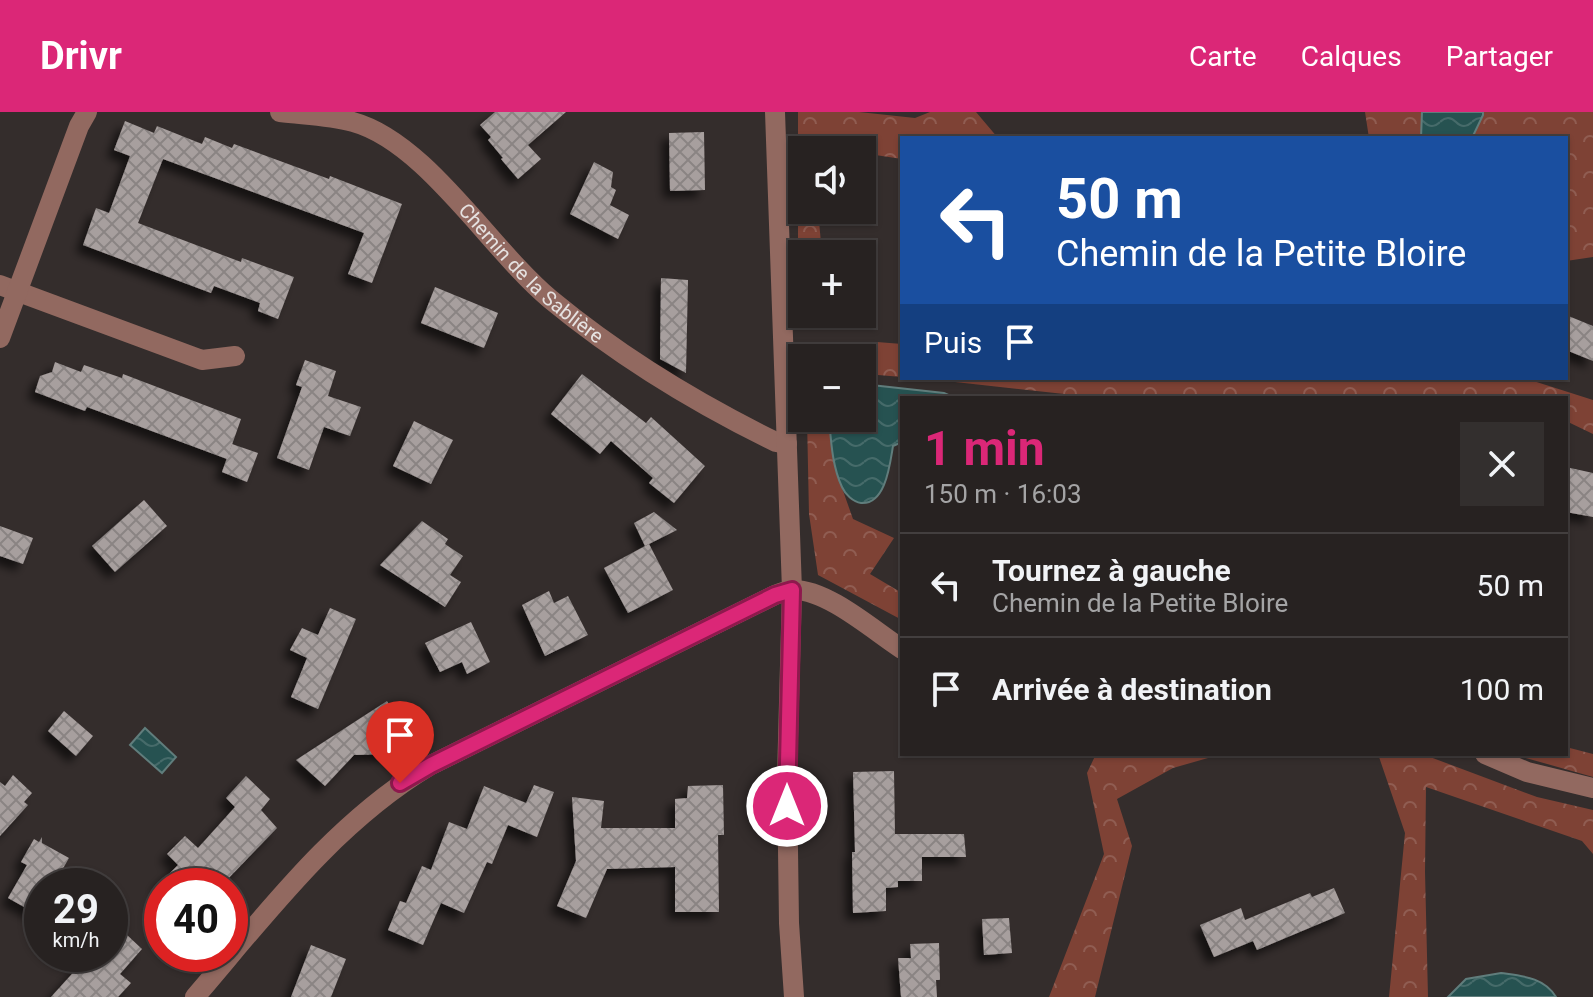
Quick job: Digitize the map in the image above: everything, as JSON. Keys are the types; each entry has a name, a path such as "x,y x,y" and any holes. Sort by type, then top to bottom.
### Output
{"street":[{"path":"0,338 8,288 87,112"},
{"name":"Chemin de la Sablière","path":"280,112 354,122 400,147 429,171 524,277 552,300 685,395 763,436 787,444"},
{"path":"775,112 792,590 787,777 789,923 794,997"},
{"path":"8,288 202,360 235,356"},
{"path":"195,997 334,840 400,783 431,765 760,602 792,590 807,592 836,604 900,648"},
{"path":"1490,756 1527,772 1593,788"}],"green space":[{"path":"798,112 859,112 915,118 930,112 976,112 996,136 900,136 900,159 876,155 876,136 798,136"},
{"path":"1365,112 1593,112 1593,257 1568,261 1568,136 1369,136"},
{"path":"798,224 819,224 821,240 798,240"},
{"path":"877,342 900,344 900,377 876,375 874,344"},
{"path":"937,380 1530,380 1593,400 1593,434 1568,422 1568,396 1083,396"},
{"path":"807,432 848,432 836,471 853,519 894,538 870,574 900,592 900,619 818,575 809,514"},
{"path":"1568,748 1593,754 1593,777 1519,756 1568,756"},
{"path":"1095,756 1215,756 1173,768 1117,799 1132,846 1095,997 1049,997 1104,854 1087,773"},
{"path":"1379,756 1427,756 1537,797 1593,810 1593,854 1582,841 1426,787 1428,997 1389,997 1405,833"}],"water":[{"path":"1422,112 1483,112 1473,136 1421,136"},
{"path":"876,386 951,396 900,396 900,443 893,446 881,490 869,502 855,501 843,490 832,453 830,432 876,432"},
{"path":"145,728 176,757 162,773 130,745"},
{"path":"1501,973 1539,981 1556,997 1448,997 1466,979"}],"building":[{"path":"495,112 566,112 528,145 541,159 518,179 480,125"},
{"path":"125,121 154,133 157,126 202,144 205,137 232,148 234,144 402,204 372,283 348,274 364,233 163,159 138,223 241,262 242,258 294,277 278,319 258,311 260,303 214,286 211,293 83,245 96,208 109,213 130,156 114,150"},
{"path":"704,132 705,190 670,191 669,133"},
{"path":"594,162 613,172 611,187 616,190 610,205 629,215 618,239 570,214"},
{"path":"661,278 688,280 686,373 660,359"},
{"path":"435,287 498,313 484,348 421,323"},
{"path":"1568,316 1593,326 1593,361 1568,351"},
{"path":"305,360 336,371 328,396 361,407 350,436 324,427 309,470 277,458 302,387 296,385"},
{"path":"55,362 81,372 84,365 122,378 123,374 241,419 227,459 87,407 85,411 35,392 40,376 52,372"},
{"path":"582,374 646,423 651,417 705,466 674,503 649,483 653,478 611,441 600,454 551,414"},
{"path":"414,421 453,440 431,484 393,466"},
{"path":"232,444 258,453 247,482 222,472"},
{"path":"1568,467 1593,473 1593,517 1568,512"},
{"path":"144,500 167,526 115,572 92,546"},
{"path":"654,512 677,530 645,546 634,523"},
{"path":"422,521 448,539 445,544 463,556 450,575 461,582 445,607 380,565"},
{"path":"0,526 33,538 23,564 0,556"},
{"path":"649,544 673,590 628,613 604,568"},
{"path":"549,591 554,603 568,596 588,635 545,656 522,605"},
{"path":"330,608 356,619 318,709 291,697 307,658 290,650 302,628 318,635"},
{"path":"471,622 490,662 467,674 462,662 440,672 425,643"},
{"path":"387,701 418,751 398,762 393,754 354,755 325,786 296,760"},
{"path":"64,711 93,736 76,756 48,731"},
{"path":"894,771 895,834 964,834 966,857 922,857 922,881 898,881 898,887 886,888 886,911 853,913 853,772"},
{"path":"13,775 32,793 24,802 28,805 0,836 0,782 5,786"},
{"path":"246,776 270,799 261,810 277,828 238,868 175,868 178,865 167,854 185,836 198,848 235,807 226,798"},
{"path":"534,785 554,792 537,837 508,825 492,864 487,862 464,913 441,903 423,945 388,930 400,901 406,903 422,866 431,870 449,822 467,829 484,786 526,803"},
{"path":"723,785 724,835 718,835 719,912 675,912 675,867 607,869 586,918 557,906 576,861 572,797 604,801 601,828 675,828 675,799 687,798 688,786"},
{"path":"42,837 42,843 69,858 63,868 25,868 27,865 21,862 34,839 39,842"},
{"path":"24,870 24,907 8,898"},
{"path":"1334,888 1345,913 1257,950 1253,941 1214,957 1200,925 1241,908 1245,920 1310,893 1312,897"},
{"path":"1009,918 1012,953 984,955 982,919"},
{"path":"128,936 142,949 128,965"},
{"path":"939,943 937,997 901,997 898,958 911,958 910,944"},
{"path":"311,945 346,959 331,997 291,997"},
{"path":"74,972 122,972 120,974 131,983 118,997 51,997"}],"route":[{"path":"400,783 775,595 792,590 787,806"}]}
